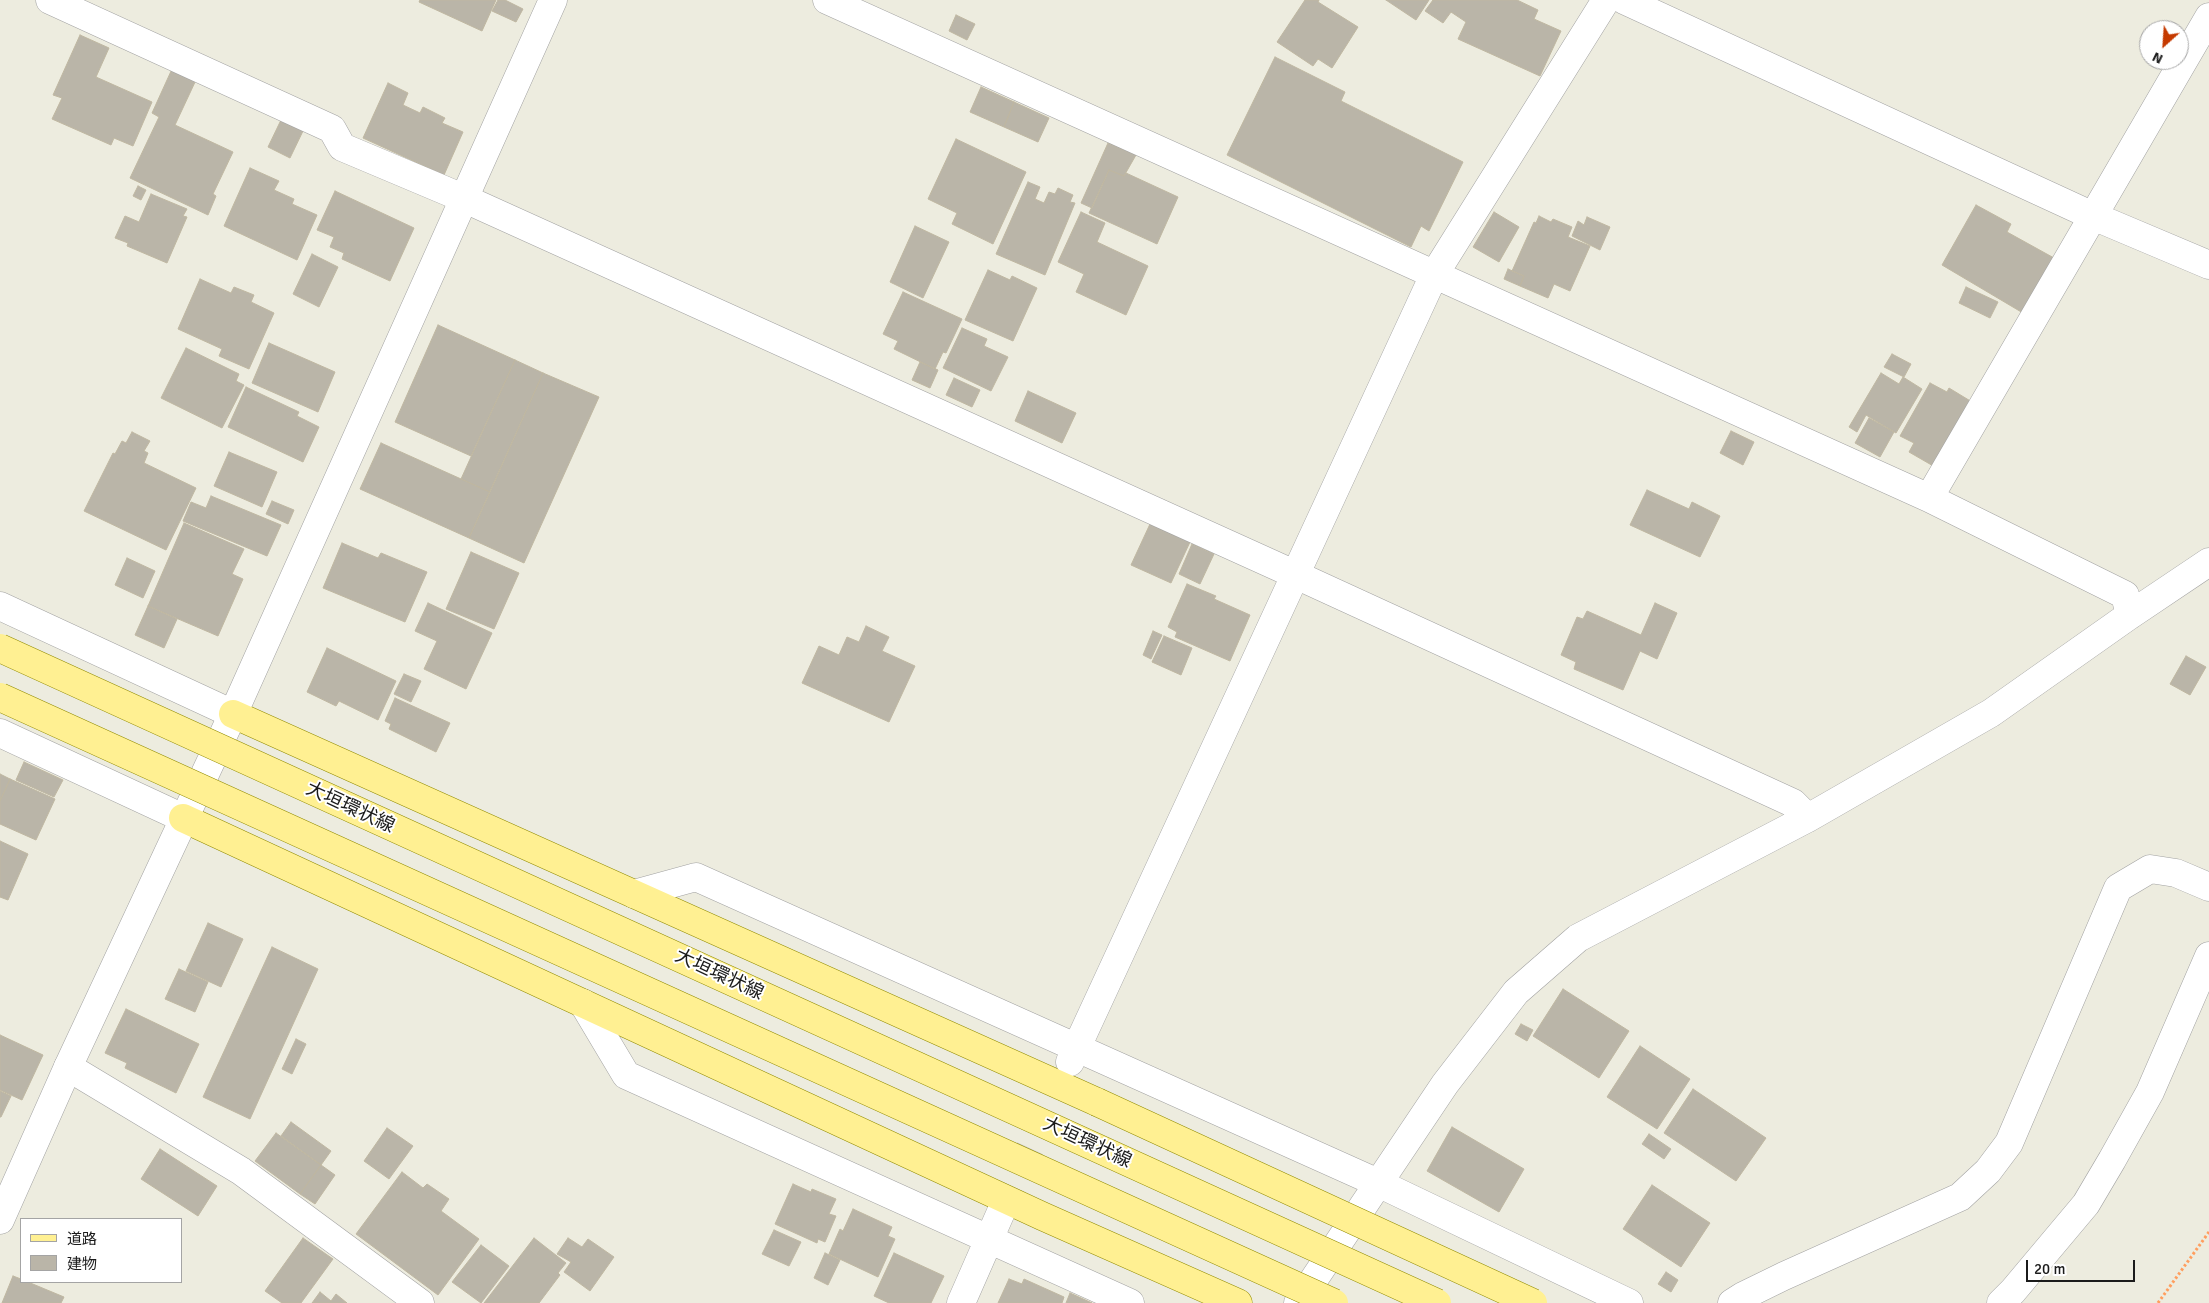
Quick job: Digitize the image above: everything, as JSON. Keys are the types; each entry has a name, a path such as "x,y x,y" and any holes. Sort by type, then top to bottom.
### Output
{"main road":[{"name":"大垣環状線","path":"0,648 1437,1303"},
{"path":"0,697 1334,1303"},
{"path":"233,714 1097,1102 1533,1303"},
{"path":"183,818 1042,1216 1238,1303"}],"street":[{"path":"50,0 332,129 342,147 463,198 1294,574 1793,803 1808,818"},
{"path":"0,1220 68,1067 233,714 553,0"},
{"path":"827,0 1929,498 2124,595 2130,615"},
{"path":"1073,1054 1434,275 1606,0"},
{"path":"1624,0 2093,216 2209,265"},
{"path":"1929,498 2209,17"},
{"path":"1298,1303 1444,1084 1516,992 1578,938 1808,818 1991,713 2209,562"},
{"path":"0,606 233,714"},
{"path":"0,733 183,818"},
{"path":"1732,1303 1784,1276 1960,1197 1988,1171 2009,1143 2118,888 2150,869 2176,873 2209,887"},
{"path":"634,894 696,877 1073,1054 1378,1183 1629,1303"},
{"path":"2001,1303 2013,1292 2086,1204 2150,1092 2209,956"},
{"path":"583,1003 626,1075 1130,1303"},
{"path":"68,1067 241,1171 420,1303"},
{"path":"961,1303 1001,1212"}],"path":[{"path":"2158,1303 2209,1232"}],"building":[{"path":"420,0 496,0 482,31 419,2"},
{"path":"498,0 505,0 523,9 516,22 492,11"},
{"path":"1305,0 1319,0 1318,2 1358,27 1332,68 1318,59 1313,66 1277,42"},
{"path":"1386,0 1429,0 1416,20"},
{"path":"1433,0 1517,0 1538,10 1534,19 1561,31 1540,76 1458,39 1466,22 1451,12 1443,23 1425,11"},
{"path":"956,15 975,24 967,40 949,31"},
{"path":"80,35 109,48 96,77 152,102 133,146 114,138 111,145 52,119 62,98 53,95"},
{"path":"1275,57 1345,92 1341,101 1463,162 1429,231 1421,226 1411,247 1227,155"},
{"path":"172,69 196,80 175,125 233,152 213,194 216,196 208,215 130,178 159,117 152,113"},
{"path":"388,83 408,93 403,105 420,113 423,107 445,118 442,123 463,132 444,175 363,138"},
{"path":"981,87 1014,102 1004,127 970,112"},
{"path":"1014,102 1049,118 1038,142 1004,127"},
{"path":"281,120 303,131 290,158 268,147"},
{"path":"956,139 1026,172 993,244 952,224 957,213 928,199"},
{"path":"1108,143 1136,155 1124,176 1109,170 1092,208 1081,203"},
{"path":"250,168 279,181 274,190 294,199 292,204 317,215 297,260 224,226"},
{"path":"1109,170 1124,176 1126,173 1178,197 1157,244 1089,213"},
{"path":"1028,182 1040,187 1035,199 1044,203 1049,192 1055,194 1058,188 1073,195 1070,202 1075,203 1045,275 996,254"},
{"path":"138,186 146,190 141,200 133,196"},
{"path":"335,191 414,228 390,281 342,259 344,253 330,247 334,237 317,230"},
{"path":"151,194 187,209 183,216 187,217 167,263 127,246 128,243 115,238 125,216 139,222"},
{"path":"1976,205 2011,224 2007,232 2054,258 2023,313 1942,265"},
{"path":"1081,212 1105,223 1097,242 1148,266 1126,315 1076,292 1084,274 1058,262"},
{"path":"1494,212 1519,227 1499,262 1473,247"},
{"path":"1539,216 1551,222 1553,219 1572,227 1568,237 1590,246 1570,291 1554,284 1548,298 1520,286 1524,276 1512,271 1534,222 1536,223"},
{"path":"1587,217 1610,227 1600,250 1572,236 1578,221 1584,225"},
{"path":"915,226 949,242 923,298 890,282"},
{"path":"312,254 338,267 319,307 293,294"},
{"path":"1508,269 1524,276 1520,286 1504,279"},
{"path":"988,270 1010,280 1012,276 1037,288 1013,341 965,320"},
{"path":"200,279 231,293 234,287 254,295 251,302 274,313 249,369 219,356 222,349 178,329"},
{"path":"1966,287 1998,302 1990,318 1959,303"},
{"path":"903,292 962,319 946,353 943,352 935,369 894,349 898,341 883,334"},
{"path":"438,325 515,360 471,456 395,422"},
{"path":"962,328 987,339 984,346 1008,357 991,391 943,368"},
{"path":"269,343 335,372 318,412 252,383"},
{"path":"186,348 239,374 236,381 244,385 222,428 161,398"},
{"path":"1892,354 1911,364 1904,377 1884,367"},
{"path":"515,360 543,373 490,492 461,479"},
{"path":"920,362 938,370 930,388 912,380"},
{"path":"543,373 599,397 524,563 469,538"},
{"path":"1881,373 1899,384 1903,377 1922,389 1896,433 1866,415 1857,432 1849,427"},
{"path":"954,378 980,390 972,407 946,395"},
{"path":"1930,383 1947,392 1949,388 1972,402 1935,467 1909,452 1914,443 1900,436"},
{"path":"246,387 299,412 297,416 319,427 303,462 228,427"},
{"path":"1028,391 1076,413 1062,443 1015,421"},
{"path":"1869,418 1894,432 1880,457 1855,443"},
{"path":"1731,431 1754,442 1743,465 1720,453"},
{"path":"132,432 150,441 144,451 148,453 144,463 196,488 166,550 84,511 113,453 115,454 122,441 126,443"},
{"path":"381,443 490,492 469,538 360,489"},
{"path":"229,452 277,472 262,507 214,486"},
{"path":"1647,490 1689,509 1692,502 1720,516 1700,557 1630,525"},
{"path":"211,496 281,525 267,556 183,521 191,502 206,508"},
{"path":"272,501 294,510 288,524 266,514"},
{"path":"184,523 244,549 232,574 243,579 218,636 148,606"},
{"path":"1150,524 1190,542 1171,583 1131,565"},
{"path":"342,543 378,558 381,553 427,572 405,622 323,588"},
{"path":"1192,544 1214,554 1200,584 1179,574"},
{"path":"471,552 519,573 494,629 446,609"},
{"path":"127,558 155,571 143,598 115,585"},
{"path":"1187,584 1216,596 1214,599 1250,615 1230,661 1175,637 1177,632 1168,627"},
{"path":"428,603 492,633 466,689 424,669 437,641 415,631"},
{"path":"1655,603 1677,613 1657,659 1640,651 1623,690 1574,669 1576,662 1561,655 1577,617 1583,619 1587,611 1641,635"},
{"path":"148,606 177,619 164,648 135,635"},
{"path":"866,626 889,637 882,651 915,666 889,722 802,683 819,646 839,655 847,637 859,642"},
{"path":"1153,631 1162,635 1151,659 1143,655"},
{"path":"1164,636 1192,648 1181,675 1152,662"},
{"path":"327,648 396,681 378,720 339,701 336,706 307,692"},
{"path":"2186,656 2206,667 2190,695 2170,684"},
{"path":"404,674 421,681 411,702 394,694"},
{"path":"395,698 450,723 436,752 389,729 391,724 385,721"},
{"path":"24,762 63,780 54,797 16,780"},
{"path":"0,774 10,779 0,801"},
{"path":"10,779 55,799 36,840 0,824 0,801"},
{"path":"0,841 28,854 8,900 0,897"},
{"path":"208,923 243,939 221,987 186,971"},
{"path":"272,947 318,969 250,1119 203,1097"},
{"path":"179,969 208,982 195,1012 165,999"},
{"path":"1563,989 1629,1031 1599,1078 1533,1036"},
{"path":"126,1009 199,1044 176,1093 125,1068 127,1063 105,1053"},
{"path":"1521,1024 1533,1030 1527,1041 1515,1034"},
{"path":"0,1035 43,1055 22,1100 0,1090"},
{"path":"296,1039 306,1044 292,1074 282,1069"},
{"path":"1640,1046 1690,1079 1657,1129 1607,1097"},
{"path":"1693,1089 1766,1138 1736,1181 1664,1133"},
{"path":"0,1091 11,1096 1,1117 0,1117"},
{"path":"291,1122 331,1151 321,1165 281,1136"},
{"path":"1452,1127 1524,1169 1499,1212 1427,1171"},
{"path":"387,1128 413,1146 389,1179 364,1161"},
{"path":"276,1133 321,1165 300,1194 255,1161"},
{"path":"1649,1134 1671,1149 1664,1159 1642,1144"},
{"path":"160,1149 217,1186 198,1216 141,1179"},
{"path":"321,1165 335,1175 315,1204 300,1194"},
{"path":"402,1172 423,1188 427,1184 449,1199 441,1211 479,1239 438,1295 356,1234"},
{"path":"793,1184 811,1192 812,1189 836,1199 829,1214 836,1216 825,1242 818,1239 817,1243 775,1224"},
{"path":"1652,1185 1710,1223 1681,1267 1623,1229"},
{"path":"853,1209 892,1227 888,1236 895,1239 878,1277 829,1254 840,1229 843,1231"},
{"path":"774,1230 801,1242 789,1266 762,1254"},
{"path":"303,1238 333,1259 301,1303 282,1303 265,1291"},
{"path":"534,1238 566,1263 558,1273 560,1275 539,1303 484,1303"},
{"path":"568,1238 582,1247 588,1239 614,1257 590,1291 564,1272 571,1262 557,1254"},
{"path":"481,1245 509,1266 481,1303 452,1282"},
{"path":"825,1253 840,1260 828,1285 814,1278"},
{"path":"894,1253 944,1276 931,1303 889,1303 874,1296"},
{"path":"1666,1272 1678,1280 1671,1292 1658,1284"},
{"path":"13,1276 20,1279 20,1283 30,1283 64,1297 61,1303 2,1303"},
{"path":"1009,1279 1022,1284 1024,1279 1064,1297 1062,1303 998,1303"},
{"path":"320,1292 331,1301 336,1294 347,1303 312,1303"},
{"path":"1070,1293 1092,1303 1066,1303"}],"tunnel":[{"path":"1001,1212 1069,1063"}]}
